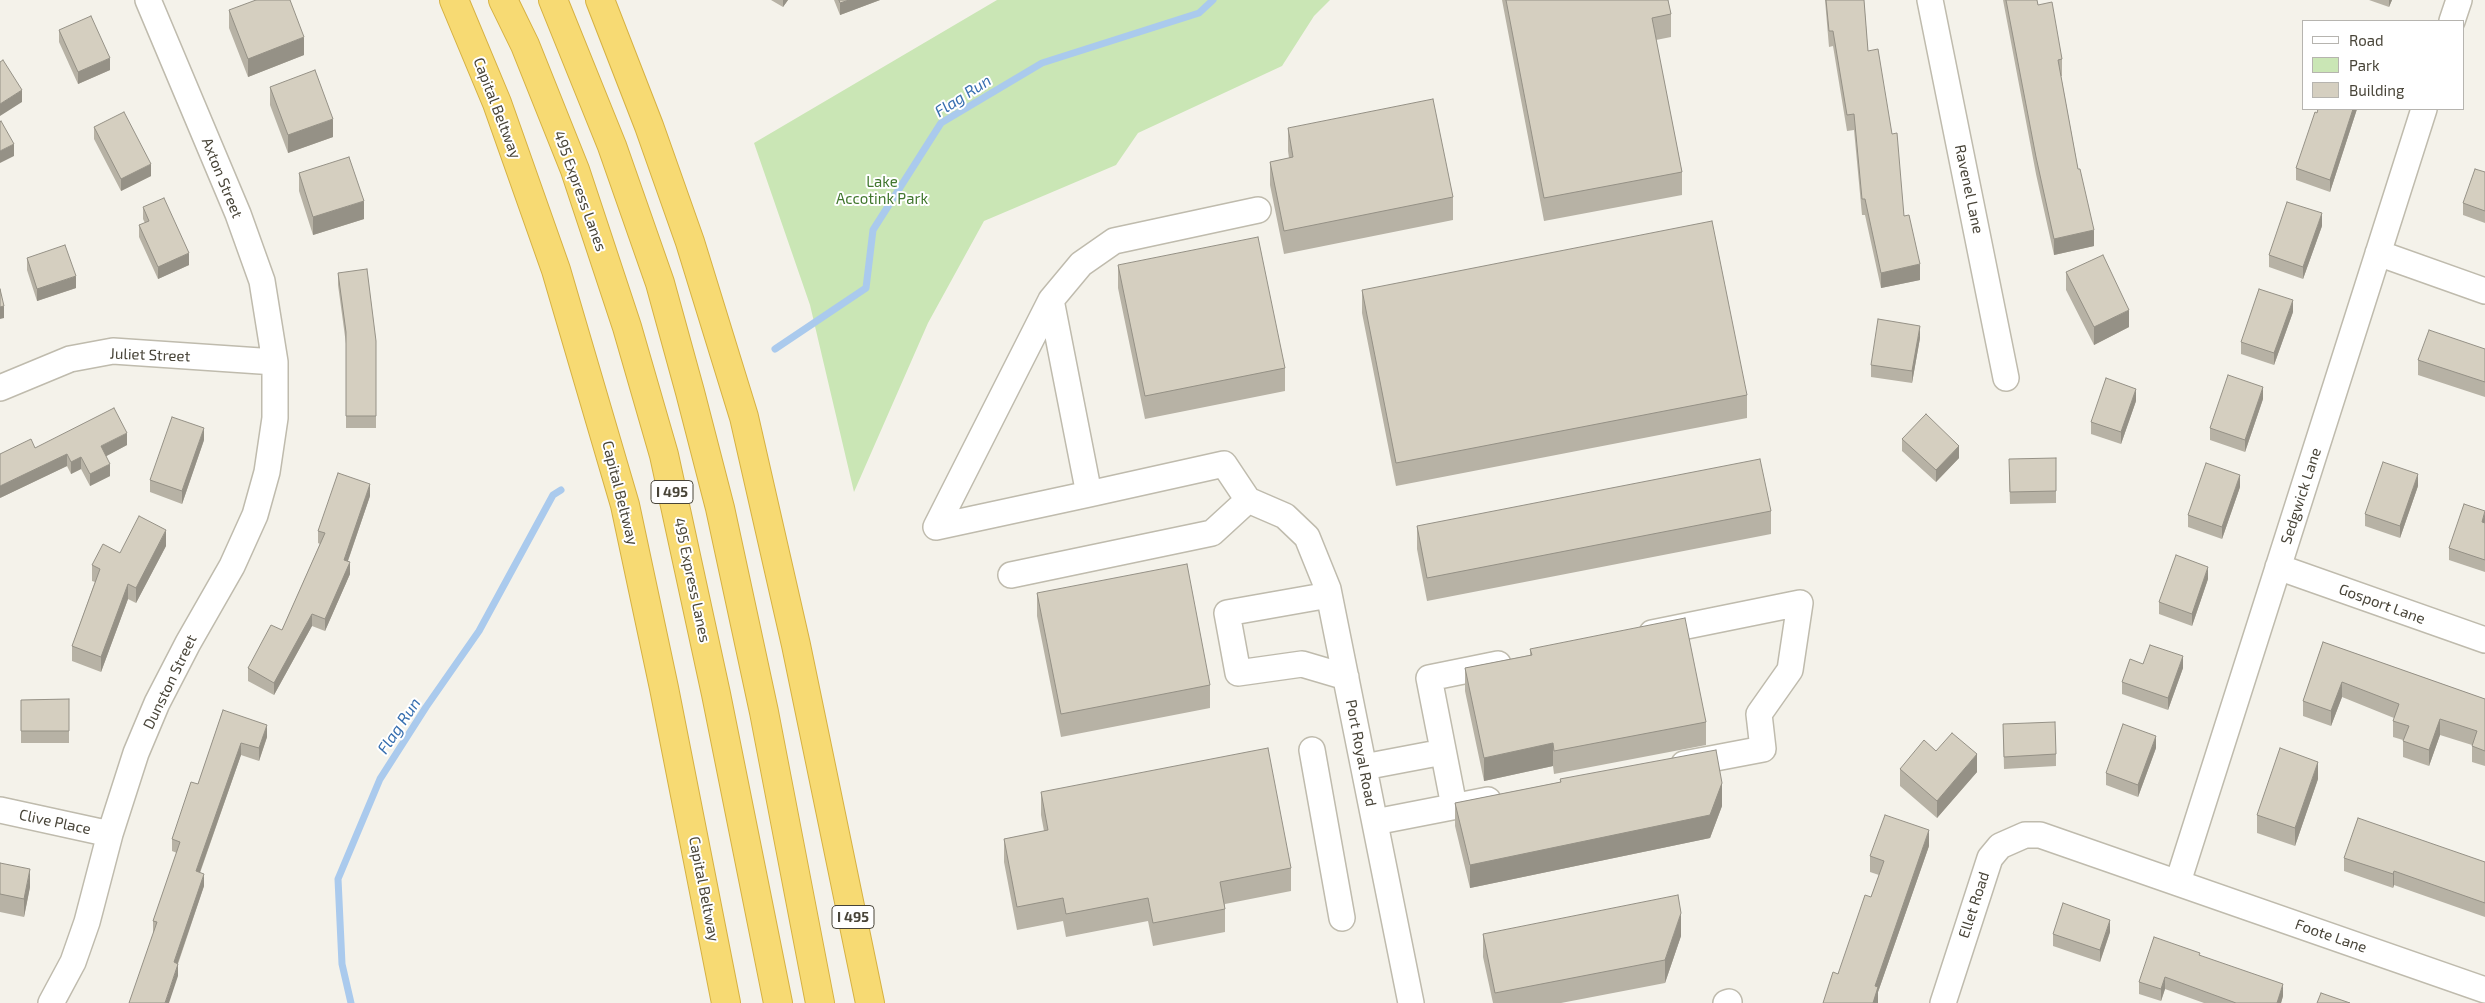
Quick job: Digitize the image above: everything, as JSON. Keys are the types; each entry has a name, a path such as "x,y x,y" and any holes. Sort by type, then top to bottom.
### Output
{"highway":[{"name":"Capital Beltway","path":"454,0 497,103 556,270 625,505 664,688 726,1003"},
{"name":"495 Express Lanes","path":"503,0 525,45 575,170 627,327 664,455 712,675 778,1003"},
{"name":"I 495","path":"553,0 612,146 660,283 690,392 720,508 764,712 820,1003"},
{"name":"I 495","path":"600,0 649,126 690,242 744,417 796,645 870,1003"}],"street":[{"name":"Axton Street","path":"148,0 238,214 262,281 276,362"},
{"name":"Ravenel Lane","path":"1930,0 2006,378"},
{"path":"2452,20 2459,0"},
{"name":"Sedgwick Lane","path":"2178,882 2424,110"},
{"path":"1011,575 1212,533 1248,500 1224,464 936,527 1051,300 1081,264 1114,241 1258,210"},
{"path":"2378,253 2485,291"},
{"path":"1051,300 1089,494"},
{"name":"Juliet Street","path":"0,388 70,359 113,351 276,362"},
{"name":"Dunston Street","path":"51,1003 73,962 85,930 110,834 136,753 157,703 188,643 232,566 255,515 267,472 275,418 276,362"},
{"name":"Port Royal Road","path":"1248,500 1285,516 1307,537 1329,595 1411,1003"},
{"name":"Gosport Lane","path":"2278,567 2485,640"},
{"path":"1329,595 1227,613 1238,673 1302,664 1346,677"},
{"path":"1633,636 1800,603 1790,670 1759,714 1762,749 1657,769"},
{"path":"1454,806 1429,678 1516,660"},
{"path":"1312,750 1342,918"},
{"path":"1364,767 1443,752"},
{"path":"1375,822 1512,796"},
{"name":"Clive Place","path":"0,810 110,834"},
{"name":"Ellet Road","path":"1943,1003 1985,869 1990,858 2000,846 2014,838 2025,835 2040,835 2178,882"},
{"name":"Foote Lane","path":"2178,882 2485,990"}],"green space":[{"name":"Lake Accotink Park","path":"997,0 1330,0 1314,16 1282,66 1138,133 1116,165 984,221 928,323 854,492 810,305 754,143"}],"building":[{"path":"256,0 290,0 304,37 248,59 229,10"},
{"path":"1506,0 1668,0 1671,14 1652,18 1682,172 1544,198"},
{"path":"1826,0 1864,0 1868,51 1878,49 1892,134 1897,133 1904,216 1909,215 1920,264 1881,273 1865,199 1862,199 1854,114 1847,115 1833,31 1829,31"},
{"path":"2006,0 2037,0 2038,5 2052,2 2062,59 2058,60 2078,169 2080,169 2094,230 2054,239 2036,157"},
{"path":"91,16 110,58 78,72 59,30"},
{"path":"3,60 22,90 0,104 0,62"},
{"path":"315,70 333,119 288,135 270,87"},
{"path":"1433,99 1453,197 1284,231 1270,162 1293,157 1288,128"},
{"path":"2318,110 2353,110 2330,180 2296,168 2315,112 2317,113"},
{"path":"124,112 151,164 121,179 94,127"},
{"path":"0,122 14,144 0,151"},
{"path":"349,157 364,201 313,217 299,173"},
{"path":"2475,169 2485,172 2485,211 2463,203"},
{"path":"164,198 189,253 158,267 139,225 149,221 143,207"},
{"path":"2287,202 2322,213 2303,267 2269,255"},
{"path":"1712,221 1747,395 1396,463 1362,290"},
{"path":"1258,237 1285,368 1145,396 1118,265"},
{"path":"65,245 76,276 37,289 27,258"},
{"path":"2103,255 2129,310 2094,327 2066,272"},
{"path":"367,269 376,341 376,416 346,416 346,332 338,273"},
{"path":"0,289 4,306 0,307"},
{"path":"2259,289 2293,300 2274,353 2241,342"},
{"path":"1878,319 1920,326 1912,371 1871,365"},
{"path":"2429,330 2485,349 2485,382 2418,360"},
{"path":"2228,375 2263,387 2245,440 2210,428"},
{"path":"2106,378 2136,389 2121,432 2091,422"},
{"path":"114,408 127,433 101,446 110,464 90,474 81,457 71,462 67,454 0,486 0,454 31,439 35,448"},
{"path":"1926,414 1959,446 1936,470 1902,439"},
{"path":"172,417 204,428 182,491 150,480"},
{"path":"2056,458 2056,491 2010,492 2009,459"},
{"path":"1760,459 1771,511 1427,578 1417,526"},
{"path":"2383,462 2418,474 2400,526 2365,514"},
{"path":"2206,463 2240,475 2222,527 2188,515"},
{"path":"338,473 370,484 344,560 350,562 325,619 312,614 274,683 248,668 271,625 282,630 325,533 318,531"},
{"path":"2464,504 2485,511 2482,522 2485,523 2485,560 2449,548"},
{"path":"139,516 166,530 136,588 128,584 101,657 72,646 100,569 92,565 103,544 120,553"},
{"path":"2176,555 2208,567 2192,614 2159,602"},
{"path":"1187,564 1210,685 1061,714 1037,593"},
{"path":"1685,618 1706,722 1554,751 1553,743 1484,758 1465,668 1532,655 1530,649"},
{"path":"2323,642 2485,699 2485,751 2472,746 2477,731 2440,719 2429,750 2403,741 2409,726 2393,721 2399,704 2342,682 2331,711 2303,701"},
{"path":"2150,645 2183,656 2168,698 2122,682 2130,659 2143,664"},
{"path":"69,699 69,731 21,731 21,700"},
{"path":"223,710 267,725 259,748 241,743 196,871 204,874 174,962 178,964 165,1003 129,1003 157,922 153,921 180,842 172,839 191,782 198,784"},
{"path":"2055,722 2056,754 2004,757 2003,724"},
{"path":"2123,724 2156,736 2138,785 2106,773"},
{"path":"1952,733 1977,754 1937,801 1900,769 1924,740 1936,751"},
{"path":"1268,748 1291,868 1220,882 1225,909 1153,923 1148,898 1066,914 1063,898 1017,907 1004,839 1048,830 1041,792"},
{"path":"2280,748 2318,762 2295,828 2257,815"},
{"path":"1716,750 1722,783 1710,815 1470,865 1455,803 1561,782 1560,779"},
{"path":"1885,815 1929,830 1875,986 1878,987 1873,1003 1823,1003 1833,972 1838,974 1865,895 1871,897 1884,861 1870,856"},
{"path":"2358,818 2485,862 2485,903 2394,871 2393,874 2344,858"},
{"path":"0,863 30,869 24,899 0,894"},
{"path":"1678,895 1681,913 1665,960 1495,993 1483,934"},
{"path":"2063,903 2110,920 2100,950 2053,934"},
{"path":"2154,937 2200,953 2199,955 2283,984 2277,1003 2236,1003 2165,977 2161,989 2139,982"},
{"path":"2321,993 2350,1003 2317,1003"}],"waterway":[{"name":"Flag Run","path":"775,349 866,288 873,230 941,123 1042,63 1199,13 1213,0"},
{"name":"Flag Run","path":"351,1003 342,964 338,879 380,779 426,707 479,631 553,495 561,490"}]}
